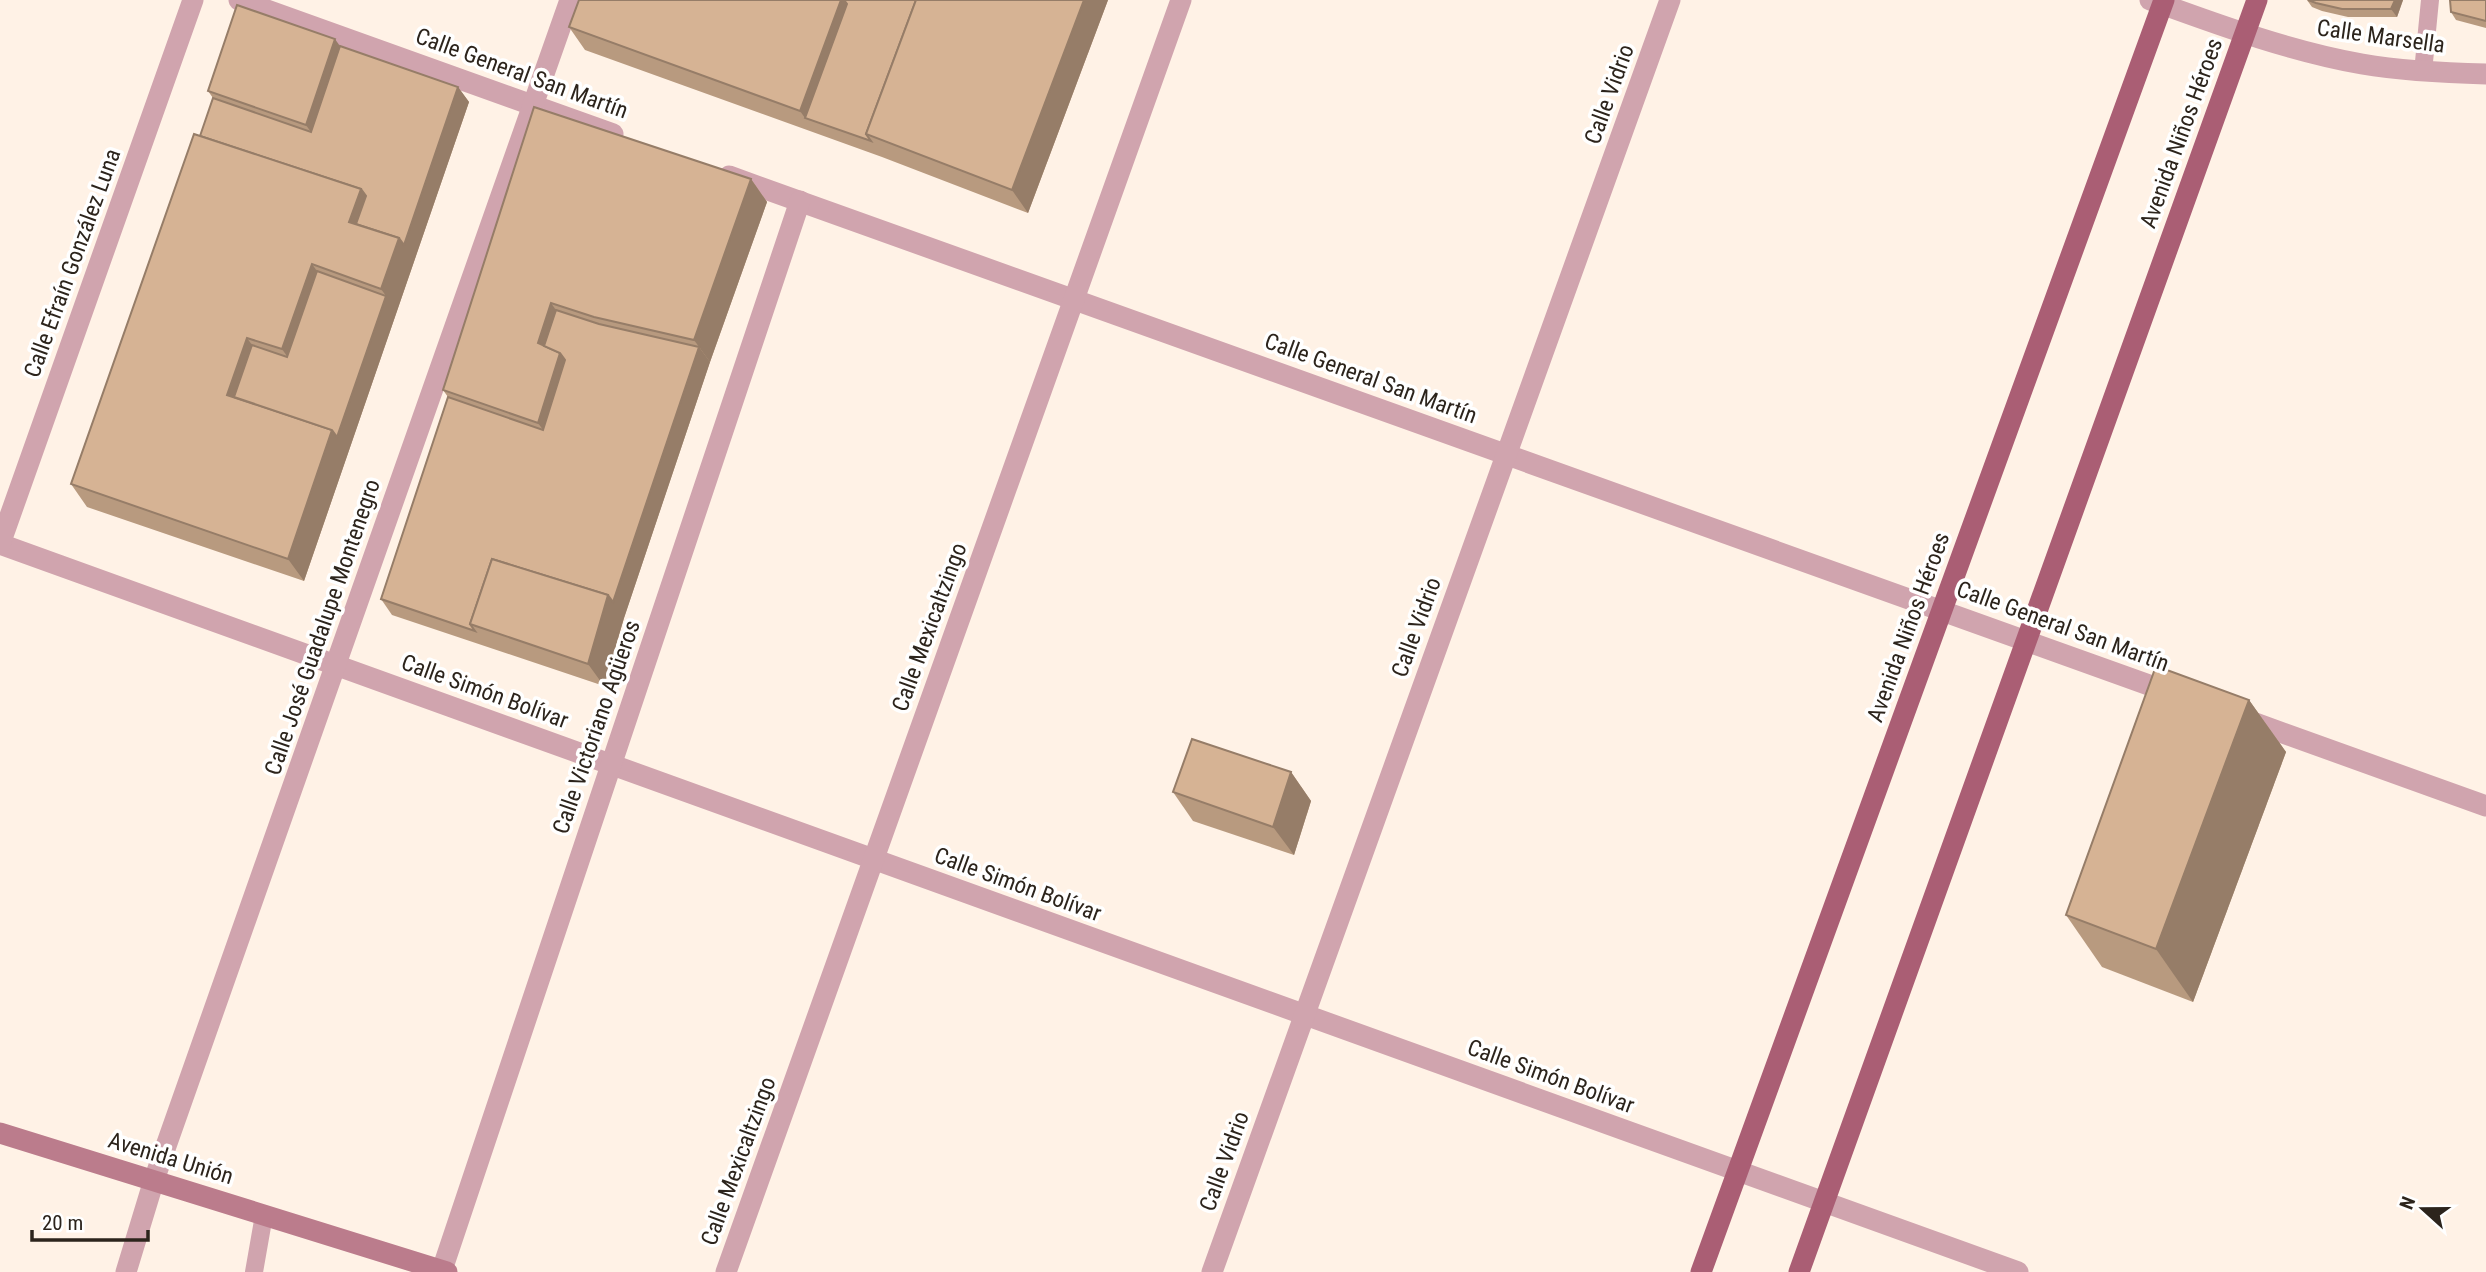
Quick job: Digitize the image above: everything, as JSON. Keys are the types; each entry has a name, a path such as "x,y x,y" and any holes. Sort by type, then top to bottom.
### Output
{"main road":[{"name":"Avenida Niños Héroes","path":"1799,1272 2257,0"},
{"name":"Avenida Niños Héroes","path":"1701,1272 1942,611 2159,1"},
{"name":"Avenida Unión","path":"0,1133 444,1271"}],"street":[{"name":"Calle Efraín González Luna","path":"0,544 193,0"},
{"name":"Calle General San Martín","path":"239,0 635,142"},
{"name":"Calle José Guadalupe Montenegro","path":"126,1272 155,1180 570,0"},
{"name":"Calle Mexicaltzingo","path":"726,1272 1181,0"},
{"name":"Calle Vidrio","path":"1212,1272 1670,0"},
{"name":"Calle Marsella","path":"2159,1 2303,51 2362,64 2423,72 2486,74"},
{"name":"Calle General San Martín","path":"711,169 2197,702"},
{"name":"Calle Victoriano Agüeros","path":"444,1271 800,201"},
{"name":"Calle Simón Bolívar","path":"0,544 2018,1272"},
{"path":"2223,712 2486,806"}],"lane":[{"path":"2423,72 2430,0"},
{"path":"254,1272 264,1214"}],"building":[{"path":"579,0 841,0 800,111 569,27"},
{"path":"844,0 916,0 866,134 871,141 805,118 847,4"},
{"path":"916,0 1084,0 1012,190 866,134"},
{"path":"2308,0 2395,0 2391,9 2342,9"},
{"path":"2450,0 2486,0 2486,21 2451,12"},
{"path":"237,5 335,39 306,125 208,91"},
{"path":"340,46 458,87 404,245 399,238 356,224 366,196 361,189 200,136 213,98 311,132"},
{"path":"534,107 751,179 694,340 594,317 551,303 538,343 560,353 538,423 443,390"},
{"path":"194,134 361,189 349,222 399,238 381,289 312,264 282,349 247,338 227,395 332,430 288,559 71,484"},
{"path":"317,271 386,296 337,437 332,430 234,397 252,345 287,357"},
{"path":"556,310 599,324 699,347 613,602 608,595 492,559 470,624 475,631 381,599 448,397 543,430 565,360 560,353 544,346"},
{"path":"492,559 608,595 588,664 470,624"},
{"path":"2156,666 2249,700 2156,949 2066,915"},
{"path":"1192,739 1291,772 1273,827 1173,792"}]}
